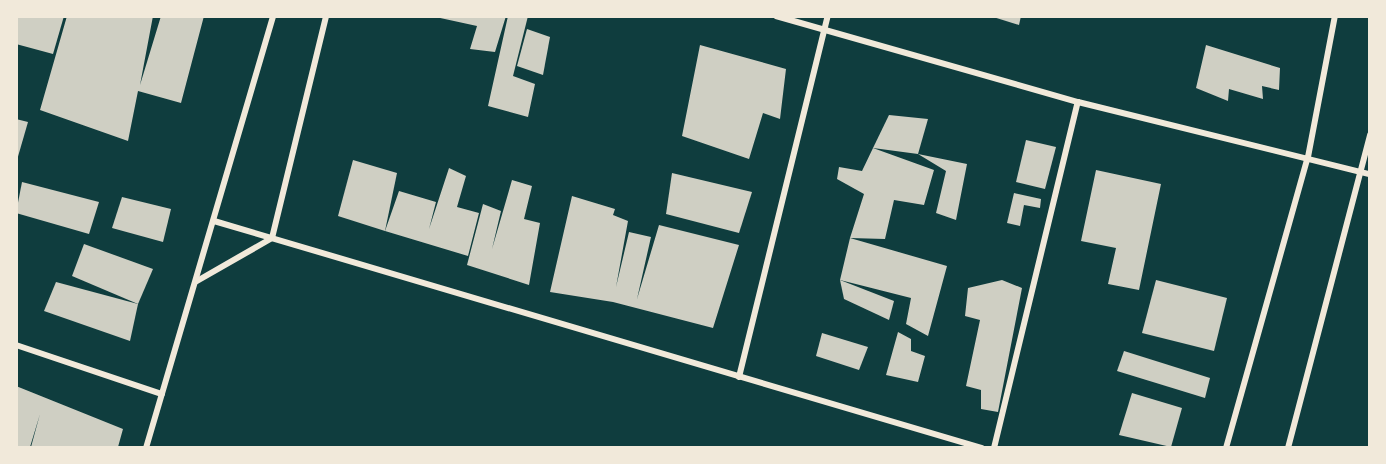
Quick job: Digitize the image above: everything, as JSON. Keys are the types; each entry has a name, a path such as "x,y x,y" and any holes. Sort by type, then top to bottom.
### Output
{"street":[{"path":"146,447 197,281 273,16"},
{"path":"197,281 272,238 326,16"},
{"path":"776,16 1078,102 1370,174"},
{"path":"740,377 828,16"},
{"path":"1226,447 1308,157 1335,16"},
{"path":"994,447 1078,102"},
{"path":"1288,447 1370,135"},
{"path":"214,221 982,447"},
{"path":"16,345 162,394"}],"building":[{"path":"16,16 64,16 53,54 16,44"},
{"path":"67,16 153,16 140,85 161,16 204,16 181,103 138,91 128,141 40,110"},
{"path":"431,16 506,16 495,52 470,49 477,26"},
{"path":"508,16 528,16 513,76 535,84 528,117 488,106"},
{"path":"990,16 1021,16 1019,25"},
{"path":"527,29 550,37 543,75 517,66"},
{"path":"700,45 786,69 780,119 763,113 749,159 682,136"},
{"path":"1206,45 1280,68 1279,90 1262,86 1263,99 1229,89 1228,101 1196,88"},
{"path":"889,115 928,119 918,154 873,148"},
{"path":"16,119 28,122 17,160 16,160"},
{"path":"1026,140 1056,147 1045,189 1016,182"},
{"path":"873,148 934,170 924,205 894,200 885,239 850,238 864,194 837,179 839,167 862,171"},
{"path":"918,154 967,164 956,220 936,213 946,171"},
{"path":"353,160 397,173 385,231 338,216"},
{"path":"449,168 466,176 457,207 479,213 468,256 385,231 399,191 436,202 429,229"},
{"path":"1096,170 1161,184 1139,290 1108,284 1116,248 1081,241"},
{"path":"672,173 752,192 739,233 666,214"},
{"path":"512,180 532,186 524,219 540,223 529,285 467,265 483,204 501,211 492,249"},
{"path":"22,182 99,202 89,234 16,213"},
{"path":"1014,193 1041,199 1040,208 1024,205 1020,226 1007,223"},
{"path":"572,196 615,209 613,215 628,221 616,287 629,232 651,237 637,299 659,225 739,245 713,328 613,302 550,292"},
{"path":"122,197 171,209 163,242 112,228"},
{"path":"850,238 947,266 928,336 906,324 911,298 840,280"},
{"path":"84,244 153,269 138,304 72,276"},
{"path":"840,280 894,301 889,320 844,299"},
{"path":"1002,280 1022,288 998,412 981,409 981,390 966,386 980,320 965,316 968,288"},
{"path":"1156,280 1227,298 1214,351 1142,333"},
{"path":"56,282 138,304 130,341 44,311"},
{"path":"898,332 911,339 911,351 925,356 918,382 886,375"},
{"path":"822,333 868,347 859,370 816,356"},
{"path":"1124,351 1210,378 1205,398 1117,371"},
{"path":"16,386 123,429 118,447 31,447 40,414 30,447 16,447"},
{"path":"1132,393 1182,408 1171,447 1119,435"}]}
